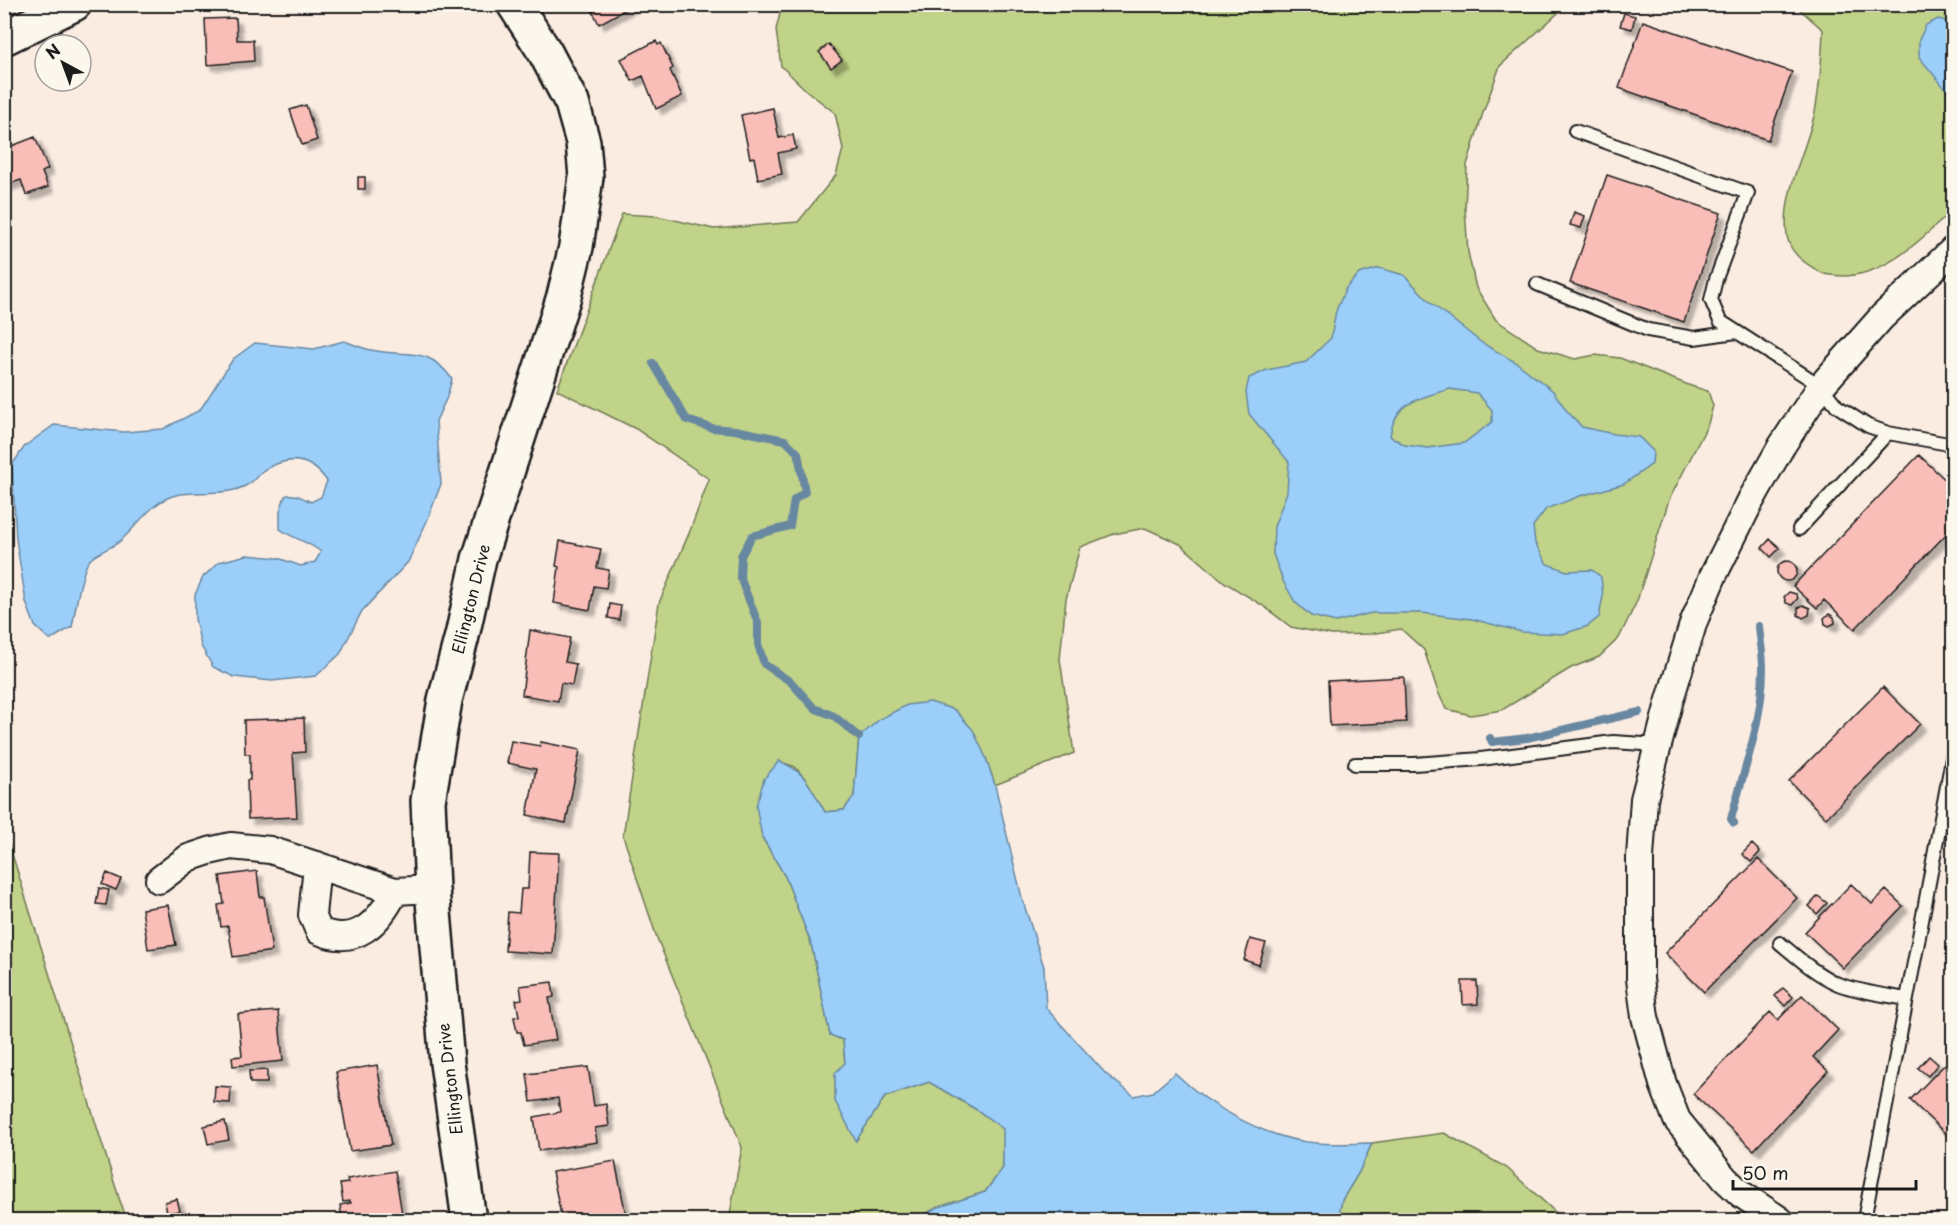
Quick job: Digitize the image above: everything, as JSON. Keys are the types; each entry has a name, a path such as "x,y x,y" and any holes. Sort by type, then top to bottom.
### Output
{"street":[{"path":"4,38 74,4"},
{"name":"Ellington Drive","path":"469,1221 447,1063 432,889 428,801 445,700 479,559 564,296 576,247 586,177 583,142 572,103 545,52 514,4"},
{"path":"1780,1221 1759,1208 1725,1179 1677,1120 1663,1084 1645,1017 1640,979 1640,857 1644,798 1694,621 1713,576 1756,491 1781,447 1821,386 1882,317 1953,249"},
{"path":"159,880 188,858 209,850 231,846 270,850 395,891 432,889"},
{"path":"317,865 312,915 319,931 332,936 346,937 367,928 378,919 395,891"}],"lane":[{"path":"1575,131 1748,194 1716,279 1712,300 1720,321 1821,386 1837,406 1868,426 1888,433 1953,445"},
{"path":"1538,284 1648,330 1694,338 1736,332"},
{"path":"1799,529 1888,433"},
{"path":"1354,764 1414,764 1481,759 1613,742 1659,745"},
{"path":"1864,1221 1953,748"},
{"path":"1780,943 1806,964 1835,982 1849,988 1907,999"}],"green space":[{"path":"1568,4 1500,66 1467,165 1465,209 1468,252 1476,288 1496,320 1538,348 1575,359 1595,355 1620,358 1708,391 1713,406 1708,424 1669,500 1637,601 1619,638 1599,657 1571,668 1502,710 1471,715 1446,709 1424,650 1401,629 1370,634 1332,635 1291,627 1262,605 1224,582 1180,544 1145,528 1114,534 1080,547 1066,599 1060,659 1074,753 995,785 986,758 859,737 854,796 844,810 825,812 806,780 795,767 778,761 762,837 785,876 811,943 830,1035 843,1040 845,1063 835,1100 856,1140 885,1097 929,1082 1004,1129 1003,1168 985,1192 936,1208 915,1220 729,1220 742,1147 657,938 623,836 659,603 690,531 709,479 636,429 557,390 622,214 657,216 714,229 798,222 836,175 843,149 835,113 781,66 776,30 782,5"},
{"path":"1795,5 1953,5 1953,210 1903,254 1874,270 1842,276 1820,272 1795,253 1787,236 1786,220 1791,189 1815,112 1823,30"},
{"path":"4,828 119,1198 127,1220 5,1220"},
{"path":"1444,1133 1507,1168 1564,1220 1338,1220 1342,1200 1359,1172 1372,1143"}],"water":[{"path":"1938,19 1946,21 1953,30 1953,98 1919,57 1919,40 1926,25"},
{"path":"1379,268 1404,275 1431,303 1482,343 1517,363 1553,391 1582,427 1639,437 1653,451 1652,464 1624,484 1580,496 1546,509 1533,526 1535,543 1547,564 1567,571 1592,570 1601,577 1603,596 1599,617 1588,626 1563,634 1522,632 1472,619 1421,613 1371,613 1336,622 1311,616 1295,602 1283,581 1273,554 1274,527 1287,492 1289,462 1249,414 1246,392 1249,378 1267,370 1306,362 1331,338 1336,311 1346,288 1359,274","holes":["1450,389 1477,393 1492,410 1492,422 1464,443 1428,448 1405,445 1390,436 1397,415 1411,403"]},
{"path":"344,341 371,350 425,357 443,368 452,379 436,421 441,484 427,521 408,562 362,611 340,654 316,676 272,681 234,677 213,667 201,646 195,619 195,595 203,577 219,562 247,555 278,558 301,566 315,562 321,552 280,529 280,511 285,496 295,495 311,502 321,497 327,481 314,467 298,461 273,465 239,489 176,495 159,503 120,541 89,561 81,582 72,627 50,640 35,626 26,602 16,539 12,465 25,446 54,425 124,432 163,429 200,410 233,359 255,343 314,349"},
{"path":"930,702 955,710 973,730 986,758 995,785 1022,898 1044,967 1046,1008 1106,1074 1134,1096 1153,1092 1175,1073 1189,1086 1222,1109 1241,1120 1279,1136 1324,1144 1372,1143 1359,1172 1342,1200 1338,1220 915,1220 936,1208 985,1192 1003,1168 1003,1129 977,1110 929,1082 885,1097 856,1141 835,1101 835,1073 845,1063 843,1040 830,1035 811,943 785,876 762,837 756,806 764,779 779,761 802,776 812,788 825,812 844,810 854,796 859,737 880,719 907,705"}],"building":[{"path":"589,4 631,4 632,6 599,24"},
{"path":"1624,13 1635,16 1632,29 1620,26"},
{"path":"236,18 237,40 253,40 254,61 207,65 205,19"},
{"path":"1643,21 1792,72 1768,140 1619,88"},
{"path":"656,41 658,45 661,43 673,68 670,70 682,96 656,109 643,76 632,81 621,59"},
{"path":"829,44 842,60 831,68 819,52"},
{"path":"306,105 317,140 302,145 290,110"},
{"path":"773,108 779,138 793,135 796,149 778,153 782,174 758,179 754,157 750,158 741,115"},
{"path":"35,137 48,169 42,172 48,187 26,195 21,180 4,186 4,149"},
{"path":"1607,175 1721,213 1684,322 1570,283"},
{"path":"358,177 365,177 365,189 358,189"},
{"path":"1574,212 1585,216 1581,228 1570,225"},
{"path":"1919,455 1954,488 1954,526 1855,629 1824,600 1817,608 1793,586"},
{"path":"1770,539 1780,548 1771,557 1762,548"},
{"path":"560,541 601,549 597,568 609,570 606,588 594,586 590,610 554,603"},
{"path":"1787,561 1794,564 1797,571 1794,578 1787,581 1780,578 1777,571 1780,564"},
{"path":"1789,592 1796,594 1798,598 1792,605 1786,603 1784,597"},
{"path":"610,604 621,606 619,620 608,618"},
{"path":"1803,605 1810,608 1809,615 1803,618 1798,615 1798,608"},
{"path":"1829,614 1834,617 1835,623 1829,626 1825,624 1824,618"},
{"path":"530,630 570,638 565,662 576,664 572,685 561,683 558,701 522,695"},
{"path":"1404,677 1406,722 1330,726 1328,681"},
{"path":"1883,687 1920,724 1826,818 1789,781"},
{"path":"304,718 305,752 293,753 297,817 248,819 247,780 250,780 250,754 245,754 244,720"},
{"path":"511,741 540,746 541,742 580,750 566,823 527,815 536,769 507,763"},
{"path":"1752,844 1760,852 1751,862 1742,854"},
{"path":"530,852 559,853 553,954 505,951 508,912 519,913 521,889 528,889"},
{"path":"1758,859 1797,898 1704,992 1665,953"},
{"path":"257,871 260,897 264,897 272,951 233,957 228,926 221,927 218,905 224,904 220,876"},
{"path":"107,873 121,879 116,890 102,884"},
{"path":"1851,884 1872,904 1886,890 1903,906 1843,968 1805,932"},
{"path":"99,888 109,890 106,905 96,904"},
{"path":"1818,896 1827,903 1817,914 1809,906"},
{"path":"168,905 176,945 148,949 142,909"},
{"path":"1250,939 1266,943 1259,965 1244,960"},
{"path":"1462,981 1477,981 1478,1004 1463,1005"},
{"path":"552,982 554,997 549,998 556,1040 524,1045 521,1032 517,1032 514,1017 519,1016 516,1000 522,999 520,986"},
{"path":"1783,988 1793,997 1785,1006 1775,996"},
{"path":"1802,995 1838,1030 1813,1057 1828,1071 1754,1150 1693,1094 1770,1012 1778,1020"},
{"path":"278,1011 283,1061 233,1066 232,1057 242,1056 238,1014"},
{"path":"1954,1055 1954,1125 1945,1133 1910,1100"},
{"path":"1929,1056 1938,1064 1928,1076 1918,1068"},
{"path":"377,1065 391,1145 350,1151 336,1072"},
{"path":"588,1067 594,1106 606,1104 609,1126 595,1128 597,1142 539,1151 534,1117 560,1112 558,1098 531,1102 527,1074"},
{"path":"267,1070 267,1083 250,1083 249,1071"},
{"path":"215,1086 231,1087 230,1103 214,1102"},
{"path":"225,1121 229,1140 208,1144 204,1126"},
{"path":"615,1161 627,1220 562,1220 552,1172"},
{"path":"395,1171 403,1220 353,1220 353,1217 342,1219 340,1205 351,1203 350,1201 343,1202 340,1184 348,1183 347,1179"},
{"path":"177,1199 180,1211 167,1213 165,1202"}],"waterway":[{"path":"653,363 687,420 712,428 785,440 798,453 805,492 794,500 790,526 752,536 741,556 740,577 758,623 758,644 764,664 791,682 814,708 834,716 859,737"},
{"path":"1734,823 1731,819 1760,706 1763,658 1759,626"},
{"path":"1490,738 1492,742 1527,738 1639,712"}]}
